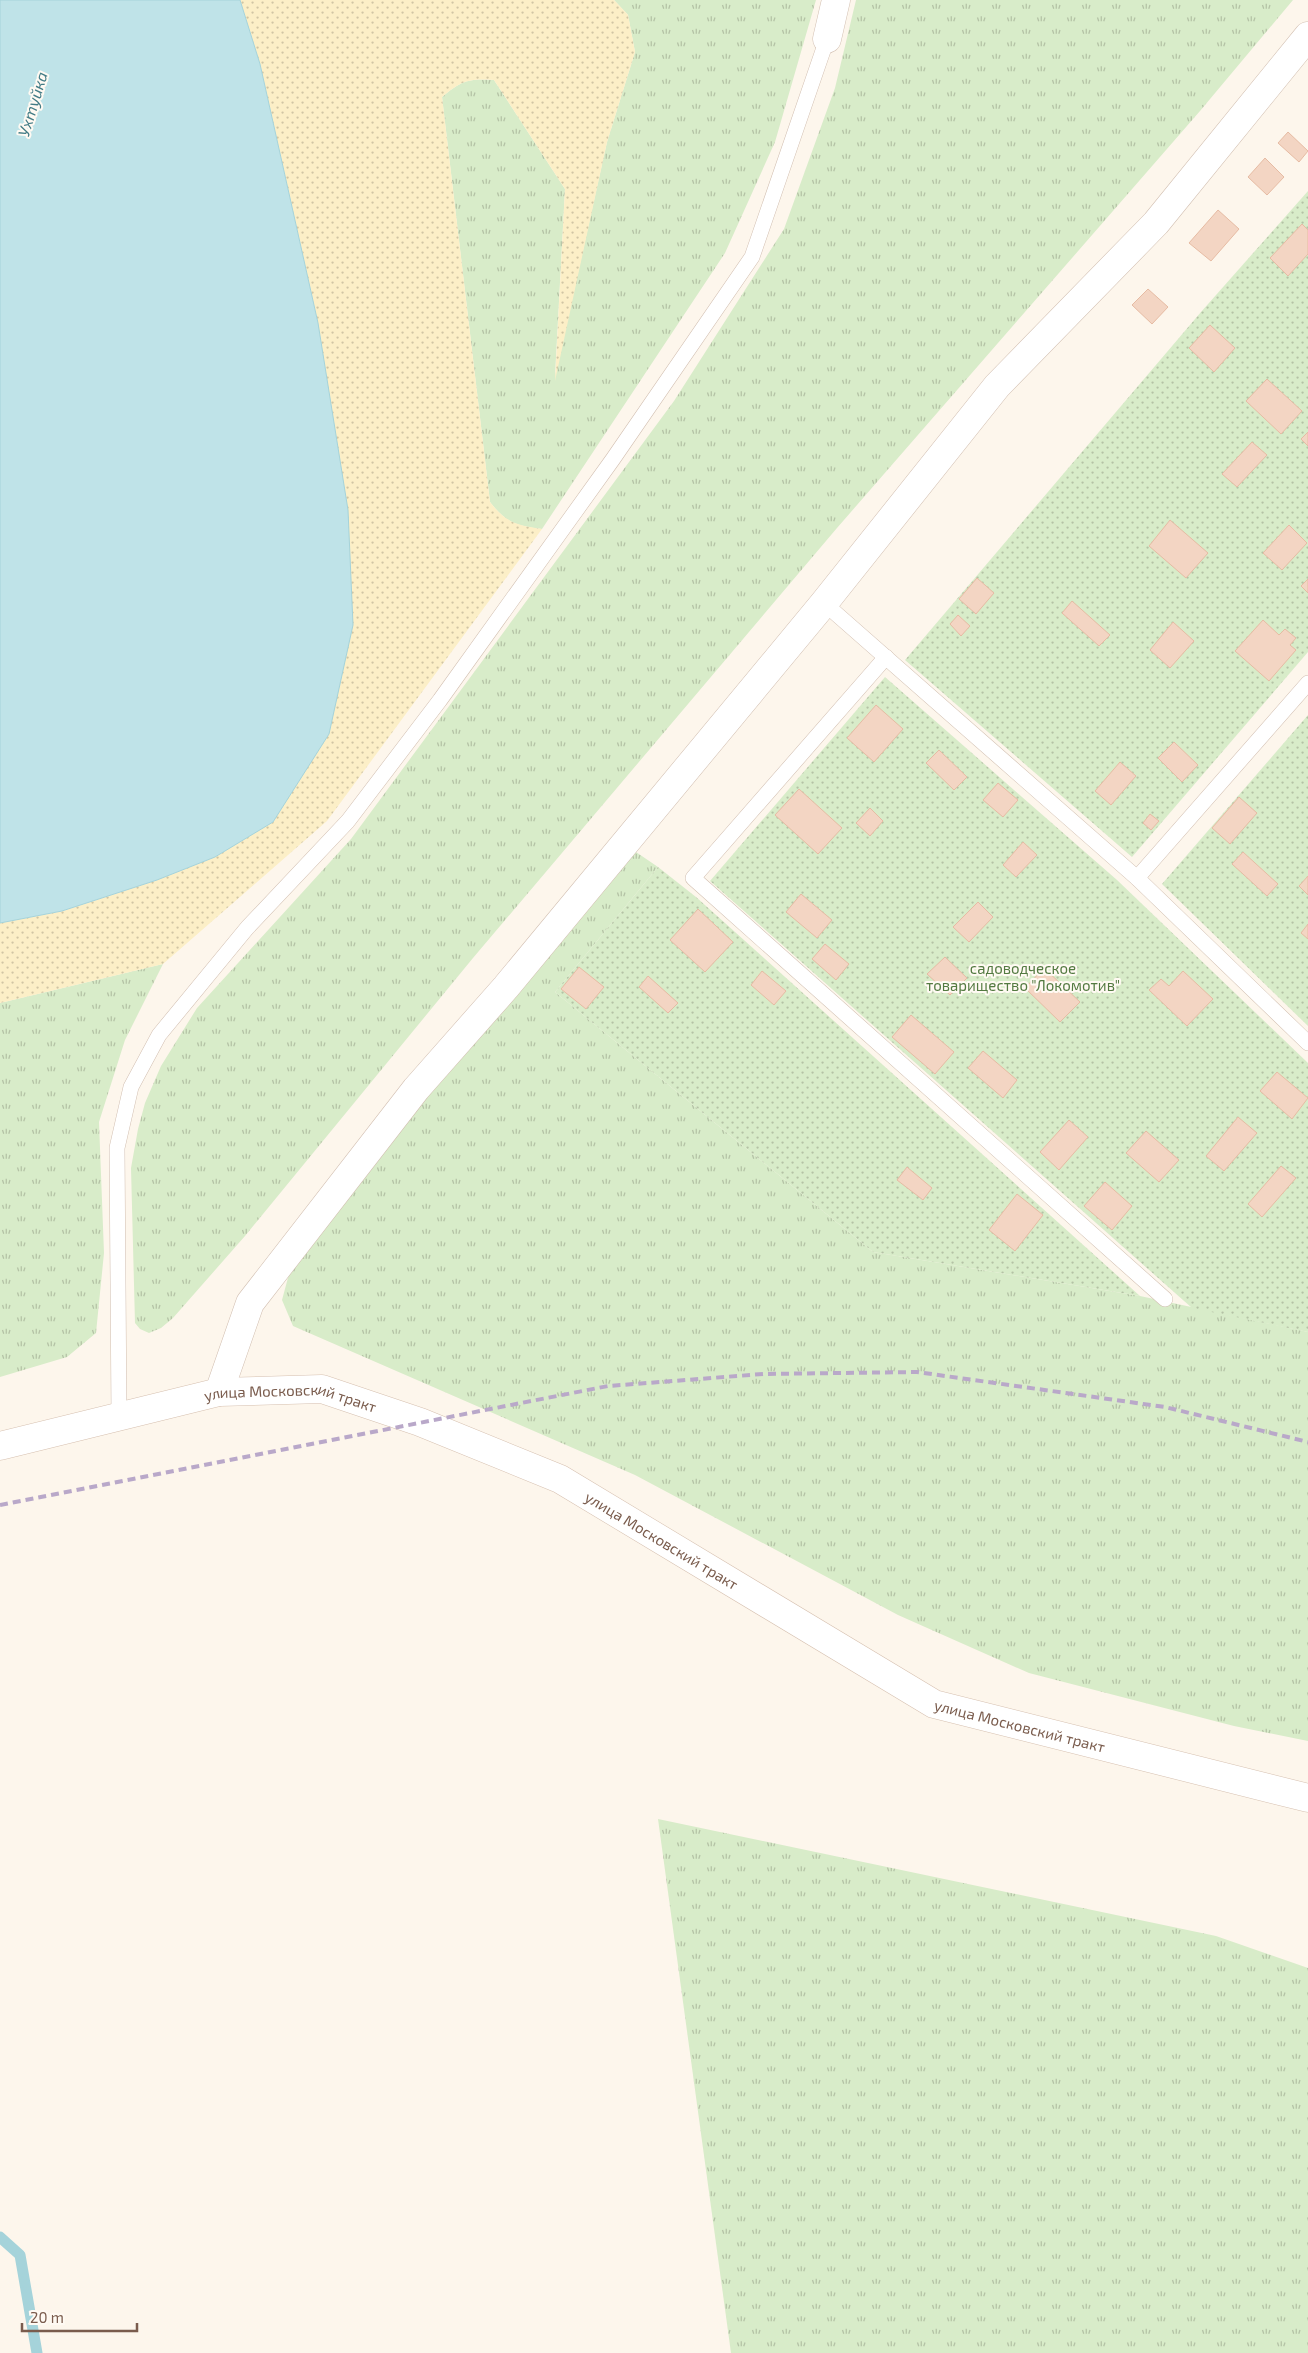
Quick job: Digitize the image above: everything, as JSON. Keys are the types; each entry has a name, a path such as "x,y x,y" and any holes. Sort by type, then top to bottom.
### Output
{"street":[{"path":"827,39 836,0"},
{"path":"220,1392 250,1303 416,1089 506,987 824,603 997,386 1156,223 1308,36"},
{"name":"улица Московский тракт","path":"0,1446 220,1392 322,1390 420,1422 560,1479 934,1704 1308,1798"}],"lane":[{"path":"119,1417 117,1148 131,1087 159,1035 247,928 348,821 440,700 613,458 752,257 827,39"},
{"path":"824,603 1137,878 1308,1043"},
{"path":"886,657 694,878 1165,1299"},
{"path":"1137,878 1308,683"}],"green space":[{"path":"614,0 816,0 775,142 725,253 542,529 533,528 519,525 507,519 490,502 442,97 454,87 471,80 494,80 565,189 555,376 607,142 635,52 628,15"},
{"path":"856,0 1293,0 1200,111 837,528 473,958 245,1236 173,1318 161,1328 149,1333 140,1329 135,1323 131,1168 145,1103 161,1066 197,1008 351,839 674,401 784,229 835,88"},
{"path":"1308,191 1308,652 1132,857 905,660 1201,312"},
{"name":"садоводческое товарищество \"Локомотив\"","path":"885,677 1117,880 1308,1063 1308,1332 1192,1308 710,881"},
{"path":"1308,715 1308,1026 1162,884"},
{"path":"636,852 658,867 555,992 873,1252 1140,1296 1308,1332 1308,1741 1234,1726 1029,1673 898,1615 635,1475 293,1326 282,1300 289,1274 312,1237 486,1024"},
{"path":"658,867 696,897 1140,1296 873,1252 555,992"},
{"path":"163,964 125,1040 99,1122 104,1253 96,1333 67,1357 0,1377 0,1003"},
{"path":"658,1819 1216,1936 1308,1968 1308,2353 731,2353"}],"sand":[{"path":"240,0 614,0 628,15 635,52 607,142 555,381 565,189 494,80 471,80 454,87 442,97 490,502 507,519 526,526 542,529 327,821 163,964 0,1003 0,923 63,911 157,880 215,857 318,323 260,64"}],"water":[{"path":"0,0 240,0 260,64 318,323 348,510 353,625 329,734 273,822 215,857 157,880 62,911 0,923"}],"building":[{"path":"1288,132 1308,151 1299,162 1278,143"},
{"path":"1265,158 1284,177 1267,195 1248,177"},
{"path":"1218,210 1239,229 1211,261 1189,243"},
{"path":"1302,224 1308,230 1308,254 1288,276 1270,258"},
{"path":"1148,289 1168,307 1152,324 1132,305"},
{"path":"1210,325 1235,348 1214,372 1189,348"},
{"path":"1267,379 1302,411 1281,434 1246,401"},
{"path":"1308,432 1308,446 1301,439"},
{"path":"1252,442 1267,455 1237,487 1222,474"},
{"path":"1170,520 1208,553 1186,578 1149,546"},
{"path":"1289,525 1307,543 1282,570 1263,553"},
{"path":"977,578 994,593 976,614 959,599"},
{"path":"1308,579 1308,593 1301,586"},
{"path":"1072,601 1110,635 1099,646 1062,613"},
{"path":"958,615 970,626 961,636 950,624"},
{"path":"1263,620 1279,635 1285,629 1296,638 1290,645 1296,650 1269,681 1235,651"},
{"path":"1173,622 1194,641 1170,668 1150,650"},
{"path":"876,705 903,729 874,762 847,738"},
{"path":"1174,742 1198,765 1182,782 1158,758"},
{"path":"939,750 967,777 954,790 926,763"},
{"path":"1120,762 1136,776 1111,805 1095,791"},
{"path":"998,783 1018,800 1003,817 983,800"},
{"path":"799,789 842,828 818,854 775,815"},
{"path":"1239,797 1257,813 1230,844 1212,828"},
{"path":"870,808 883,821 870,836 856,823"},
{"path":"1150,814 1159,821 1151,830 1143,823"},
{"path":"1023,842 1037,855 1016,877 1003,865"},
{"path":"1243,852 1278,884 1267,896 1232,864"},
{"path":"1308,876 1308,895 1299,886"},
{"path":"801,894 832,920 817,938 786,912"},
{"path":"978,902 993,917 969,942 953,927"},
{"path":"698,909 733,942 705,972 670,940"},
{"path":"1308,924 1308,939 1301,933"},
{"path":"825,944 849,964 836,980 812,959"},
{"path":"945,957 967,978 950,995 927,974"},
{"path":"579,967 604,987 586,1009 561,989"},
{"path":"1044,968 1080,1002 1060,1022 1025,988"},
{"path":"762,971 786,991 774,1005 751,985"},
{"path":"1183,971 1213,999 1187,1026 1149,990 1161,979 1169,986"},
{"path":"648,976 678,1003 668,1013 639,987"},
{"path":"911,1015 954,1052 935,1074 892,1037"},
{"path":"983,1051 1017,1080 1003,1098 968,1068"},
{"path":"1277,1072 1308,1098 1292,1119 1260,1091"},
{"path":"1238,1117 1257,1133 1224,1171 1206,1156"},
{"path":"1069,1120 1088,1137 1059,1170 1040,1152"},
{"path":"1146,1131 1179,1160 1159,1182 1126,1153"},
{"path":"1281,1166 1296,1178 1262,1217 1248,1204"},
{"path":"907,1167 932,1188 923,1200 897,1180"},
{"path":"1105,1182 1132,1206 1112,1230 1084,1206"},
{"path":"1017,1194 1043,1215 1015,1251 989,1230"}],"waterway":[{"name":"Ухтуйка","path":"0,2237 20,2255 37,2353"}],"railway":[{"path":"0,1505 608,1386 763,1374 917,1372 1165,1407 1308,1442"}]}
